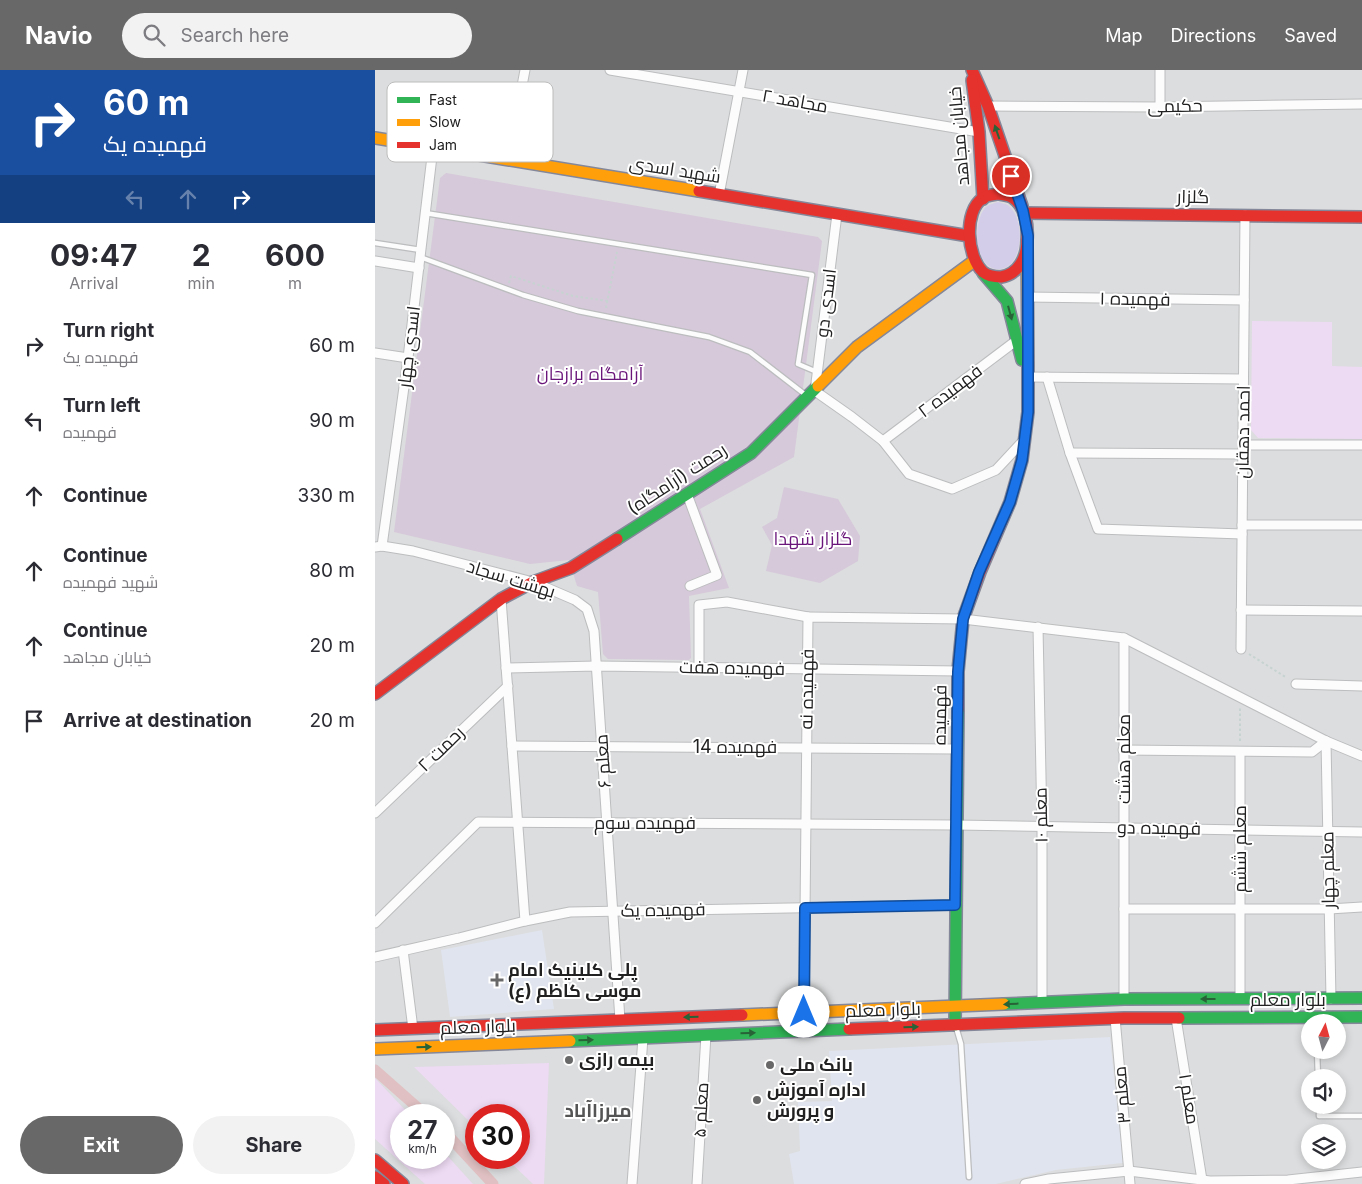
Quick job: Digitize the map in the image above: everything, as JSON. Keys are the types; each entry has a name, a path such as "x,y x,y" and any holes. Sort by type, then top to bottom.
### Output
{"street":[{"name":"مجاهد ۲","path":"610,70 979,132"},
{"path":"719,195 743,70"},
{"name":"خیابان مجاهد","path":"971,70 988,106 1023,212"},
{"name":"خیابان مجاهد","path":"971,70 979,132 983,199"},
{"path":"1160,70 1160,107"},
{"name":"حکیمی","path":"988,106 1160,107 1362,104"},
{"name":"اسدی چهار","path":"378,547 408,358 431,162"},
{"name":"شهید اسدی","path":"520,162 969,236"},
{"path":"998,194 1014,198 1023,212 1027,224 1027,377 1007,301 974,261 969,236 973,211 983,199 998,194"},
{"name":"گلزار","path":"1023,212 1362,216"},
{"name":"اسدی دو","path":"811,394 817,372 837,214"},
{"name":"احمد دهقان","path":"1241,649 1245,215"},
{"path":"983,273 999,278 1014,273 1024,260 1027,247"},
{"name":"رحمت (آرامگاه)","path":"375,694 501,599 533,582 571,568 751,453 857,347 974,261"},
{"path":"375,262 419,268"},
{"name":"فهمیده ۱","path":"1027,297 1244,300"},
{"name":"فهمیده ۲","path":"883,441 1017,340"},
{"path":"375,353 408,358"},
{"path":"1027,377 1243,379"},
{"name":"فهمیده","path":"955,1025 958,672 963,619 979,572 1010,502 1022,460 1028,412 1027,377"},
{"path":"1047,377 1070,453 1098,529 1242,534"},
{"path":"811,394 852,417 883,441 909,474 952,489 997,470 1025,440"},
{"path":"1070,453 1362,445"},
{"path":"687,494 717,575 690,586"},
{"path":"1242,525 1362,525"},
{"name":"بهشت سجاد","path":"378,547 413,551 533,582 575,600 587,609 594,631 597,666"},
{"path":"501,599 525,921"},
{"path":"699,667 699,605 727,602 808,617 963,619 1124,638 1326,741 1362,756"},
{"path":"1241,610 1362,611"},
{"name":"فهمیده نه","path":"804,1012 808,617"},
{"name":"معلم ۱۰","path":"1038,627 1042,826 1042,1002"},
{"name":"معلم هشت","path":"1124,638 1124,999"},
{"name":"فهمیده هفت","path":"506,668 597,666 958,672"},
{"name":"معلم ۶","path":"597,666 620,1020"},
{"path":"1296,684 1362,686"},
{"name":"رحمت ۲","path":"375,813 507,686"},
{"path":"1123,750 1312,752 1326,741"},
{"name":"معلم چهار","path":"1326,741 1331,999"},
{"name":"فهمیده 14","path":"512,746 957,749"},
{"name":"معلم ششم","path":"1239,999 1240,752"},
{"name":"فهمیده سوم","path":"375,922 478,822 957,825"},
{"name":"فهمیده دو","path":"957,825 1362,832"},
{"name":"فهمیده یک","path":"375,956 570,912 613,914 805,911 955,905"},
{"path":"1124,909 1362,907"},
{"path":"403,950 413,1029"},
{"name":"بلوار معلم","path":"375,1030 1124,999 1362,998"},
{"name":"بلوار معلم","path":"1346,1018 1362,1017"},
{"name":"بلوار معلم","path":"375,1049 1115,1018 1301,1020"},
{"name":"معلم ۳","path":"1115,1018 1130,1184"},
{"name":"معلم ۱","path":"1176,1018 1207,1181"},
{"name":"معلم ۵","path":"697,1184 706,1035"},
{"path":"632,1184 643,1038"},
{"path":"375,1160 403,1184"},
{"path":"1025,1184 1129,1172 1207,1181 1288,1182 1362,1172"},
{"path":"375,1177 384,1184"}],"lane":[{"path":"425,213 812,275 798,364 817,372"},
{"path":"375,243 421,254 523,295 578,311 717,340 750,352 811,394"},
{"path":"955,1025 961,1044 969,1177"},
{"path":"1319,1114 1319,1116 1362,1116"}],"path":[{"path":"511,276 573,296 608,301 619,244"},
{"path":"1241,649 1296,684"},
{"path":"1240,698 1240,752"}],"shaded area":[{"path":"375,70 1362,70 1362,1184 375,1184"},
{"path":"998,202 1008,205 1014,212 1020,231 1018,251 1014,259 1009,266 1001,269 992,268 985,263 980,254 977,233 982,213 987,206"},
{"path":"1252,321 1332,322 1332,366 1362,367 1362,439 1258,438 1251,430"},
{"name":"پلی کلینیک امام موسی کاظم (ع)","path":"542,930 554,1009 450,1017 441,950"},
{"path":"1110,1037 1123,1163 1056,1170 996,1184 794,1184 789,1154 800,1151 798,1102 832,1101 829,1051"},
{"path":"549,1063 544,1184 533,1184 517,1169 530,1169 530,1104 465,1104 465,1117 455,1107 455,1104 452,1104 414,1067"},
{"path":"375,1078 400,1104 390,1104 390,1152 375,1139"},
{"path":"455,1164 473,1184 425,1184 408,1169 455,1169"}],"green space":[{"name":"آرامگاه برازجان","path":"446,173 818,237 822,241 794,457 700,509 729,588 689,596 691,658 689,660 608,659 603,654 598,592 577,586 569,560 530,564 394,532 440,178"},
{"name":"گلزار شهدا","path":"784,487 838,499 860,536 858,561 820,583 766,571 772,545 762,527 777,518"}],"waterway":[{"path":"375,1070 414,1104"},
{"path":"455,1143 493,1184"}],"traffic: fast":[{"path":"983,273 1007,301 1022,360"},
{"path":"617,539 751,453 818,386"},
{"path":"955,1025 958,710"},
{"path":"1004,1004 1124,999 1362,998"},
{"path":"1179,1018 1362,1017"},
{"path":"570,1041 849,1029"}],"traffic: slow":[{"path":"375,138 387,140"},
{"path":"522,162 699,191"},
{"path":"1027,247 1028,366"},
{"path":"818,386 857,347 974,261"},
{"path":"742,1015 1004,1004"},
{"path":"375,1049 570,1041"}],"traffic: jam":[{"path":"972,70 988,106 1022,206"},
{"path":"972,80 979,132 983,199"},
{"path":"699,191 969,236"},
{"path":"998,194 1010,196 1021,206 1027,229 1027,246 1021,264 1013,272 1001,277 983,272 973,256 969,234 972,213 977,204 985,197 998,194"},
{"path":"1024,213 1362,217"},
{"path":"958,710 958,671 963,619 980,572 1010,502 1022,460 1028,412 1028,366"},
{"path":"375,694 501,599 533,582 571,568 617,539"},
{"path":"375,1030 742,1015"},
{"path":"849,1029 1124,1018 1179,1018"},
{"path":"375,1160 403,1184"},
{"path":"375,1177 384,1184"}],"place":[{"name":"پلی کلینیک امام موسی کاظم (ع)","path":"497,980"},
{"name":"بیمه رازی","path":"569,1060"},
{"name":"بانک ملی","path":"770,1065"},
{"name":"اداره آموزش و پرورش","path":"757,1100"}],"district":[{"name":"میرزاآباد","path":"598,1110"}],"route":[{"path":"804,1012 805,908 955,905 958,672 963,619 979,572 1010,502 1022,460 1028,412 1028,236 1027,224 1011,176"}]}
